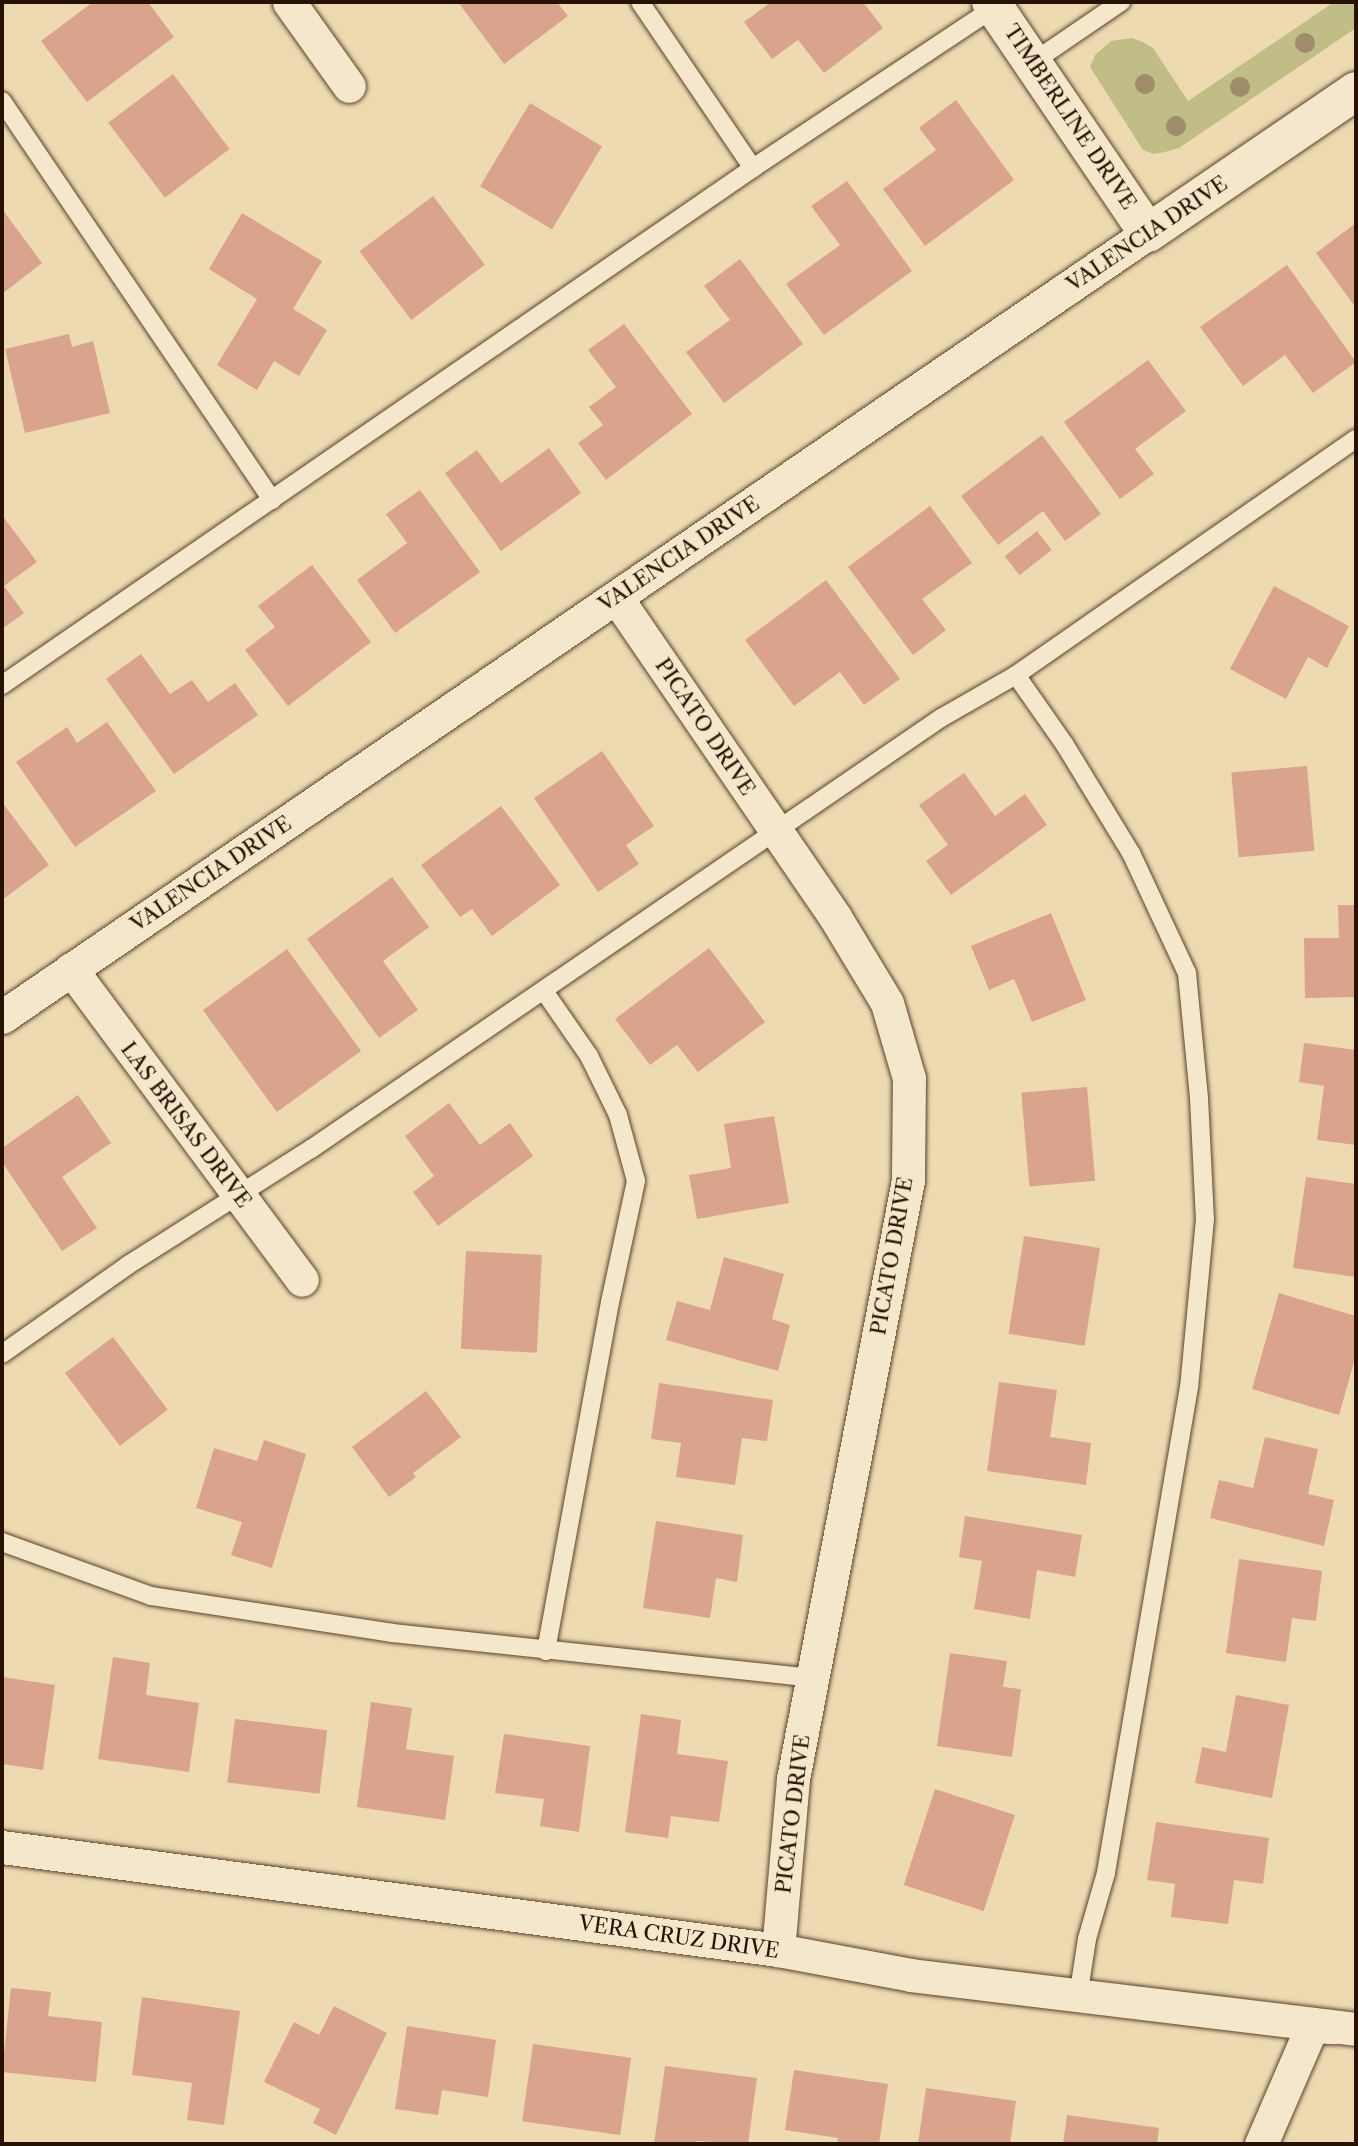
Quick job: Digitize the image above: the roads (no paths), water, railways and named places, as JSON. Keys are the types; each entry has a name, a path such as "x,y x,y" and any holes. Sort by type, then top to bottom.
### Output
{"street":[{"path":"289,2 349,86"},
{"name":"TIMBERLINE DRIVE","path":"993,4 1148,233"},
{"name":"VALENCIA DRIVE","path":"2,1017 1356,91"},
{"name":"PICATO DRIVE","path":"616,597 835,917 887,1003 909,1078 908,1180 793,1779 778,1950"},
{"name":"LAS BRISAS DRIVE","path":"71,970 302,1280"},
{"name":"VERA CRUZ DRIVE","path":"2,1847 778,1950 911,1975 1356,2029"},
{"path":"1261,2144 1311,2026 1356,2029"}],"lane":[{"path":"640,2 753,168"},
{"path":"1033,62 1121,2"},
{"path":"2,685 993,4"},
{"path":"2,100 271,500"},
{"path":"2,1354 128,1265 311,1149 941,718 1016,675 1356,439"},
{"path":"1016,675 1065,745 1131,853 1187,974 1199,1098 1205,1219 1189,1387 1106,1874 1087,1939 1077,1997"},
{"path":"544,991 589,1056 612,1103 636,1181 610,1302 546,1651"},
{"path":"2,1542 150,1596 392,1633 813,1678"}]}
